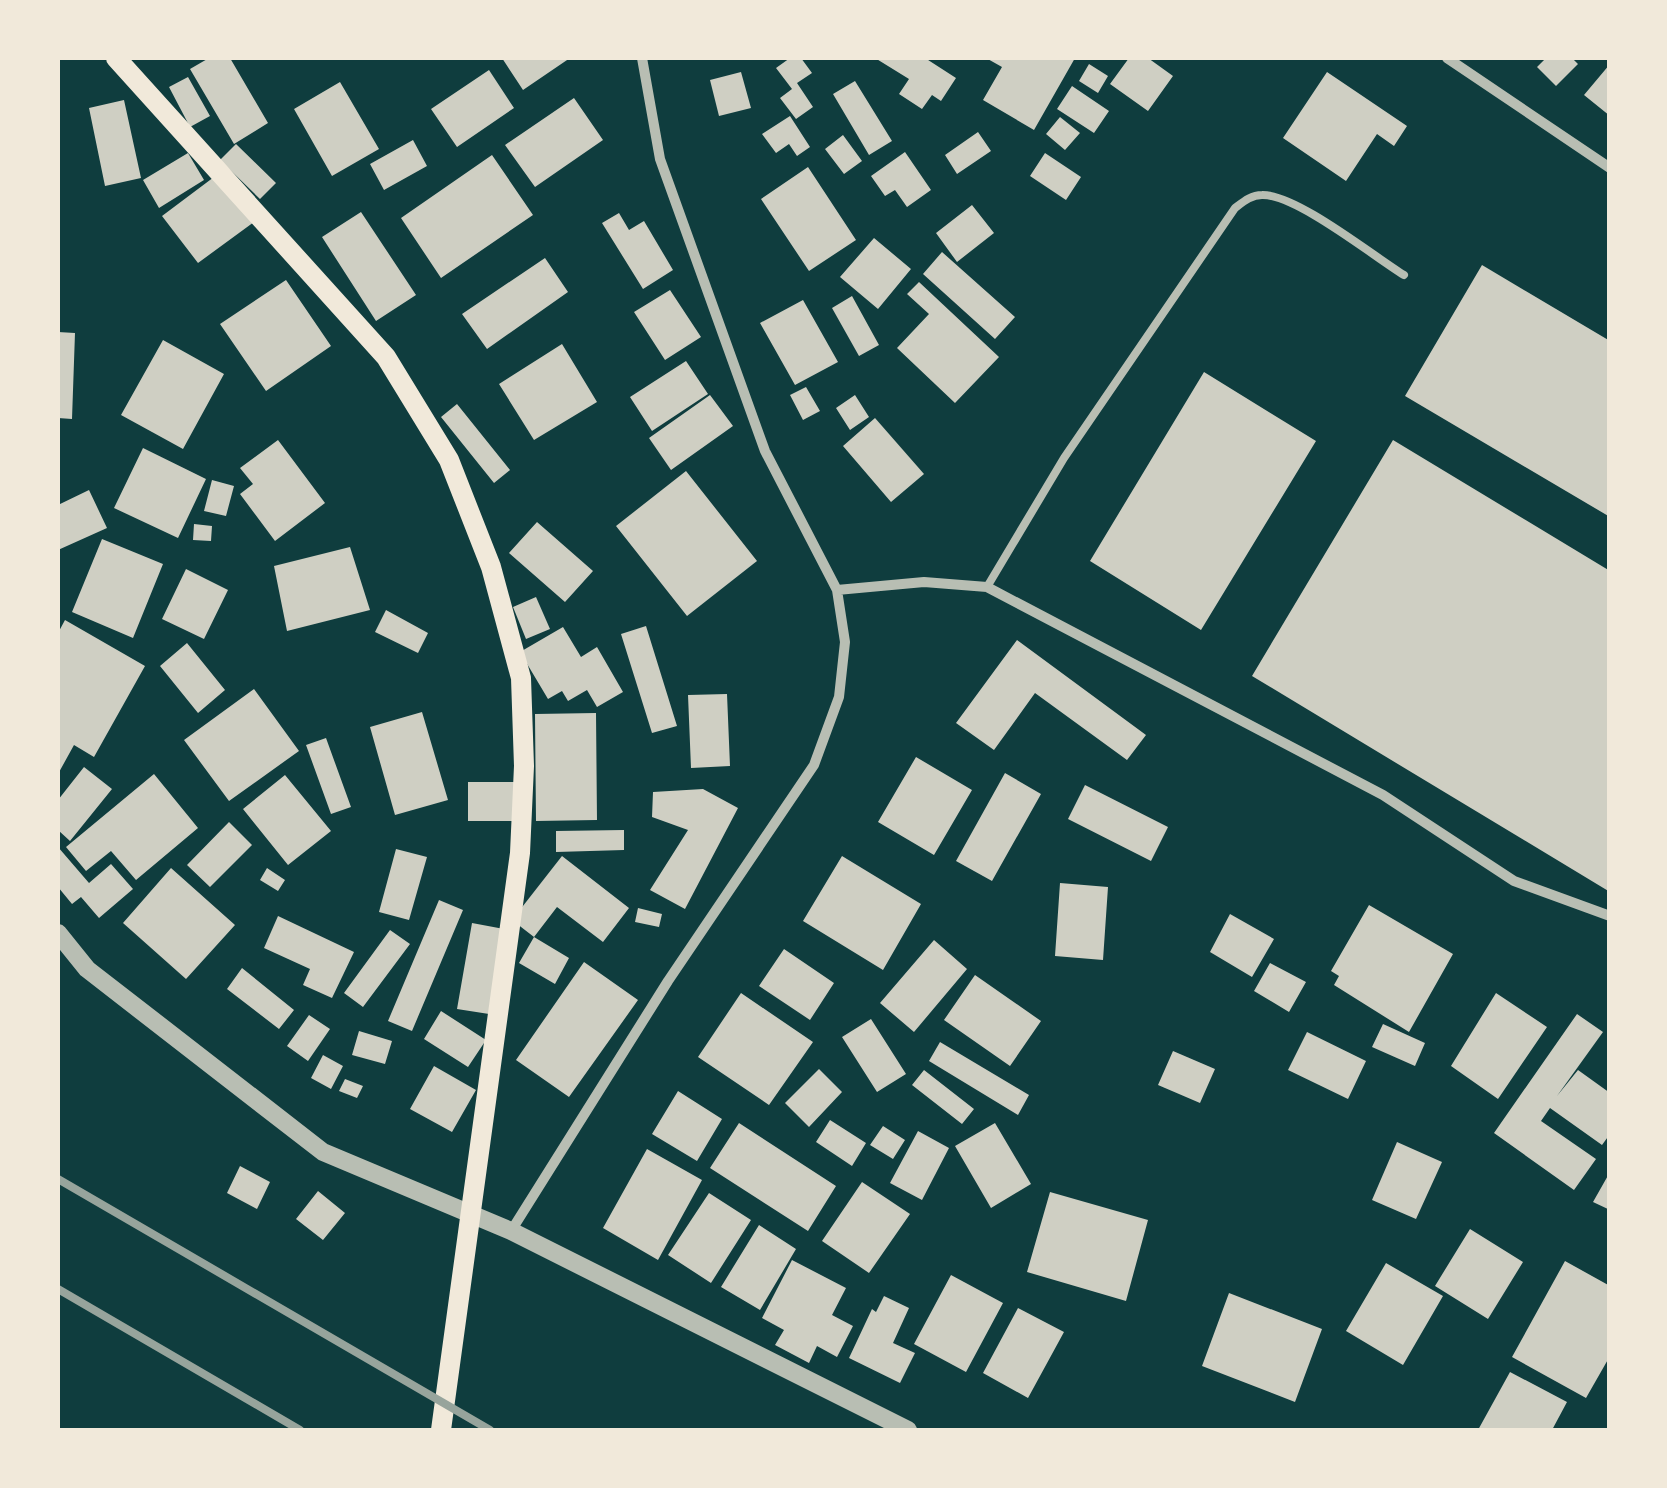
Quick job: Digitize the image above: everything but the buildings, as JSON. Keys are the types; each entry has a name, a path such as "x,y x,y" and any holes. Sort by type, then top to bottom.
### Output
{"main road":[{"path":"116,58 386,357 449,460 491,566 521,678 524,766 520,853 441,1430"}],"street":[{"path":"511,1230 668,981 814,765 838,697 845,642 837,590 765,450 660,159 642,58"},
{"path":"1447,58 1610,168"},
{"path":"837,590 924,582 987,587 1383,795 1514,882 1610,916"},
{"path":"58,933 87,969 324,1152 511,1230 908,1430"}],"lane":[{"path":"987,587 1064,458 1234,208 1252,196 1267,194 1297,207 1404,275"}],"railway":[{"path":"58,1179 490,1430"},
{"path":"58,1289 300,1430"}]}
